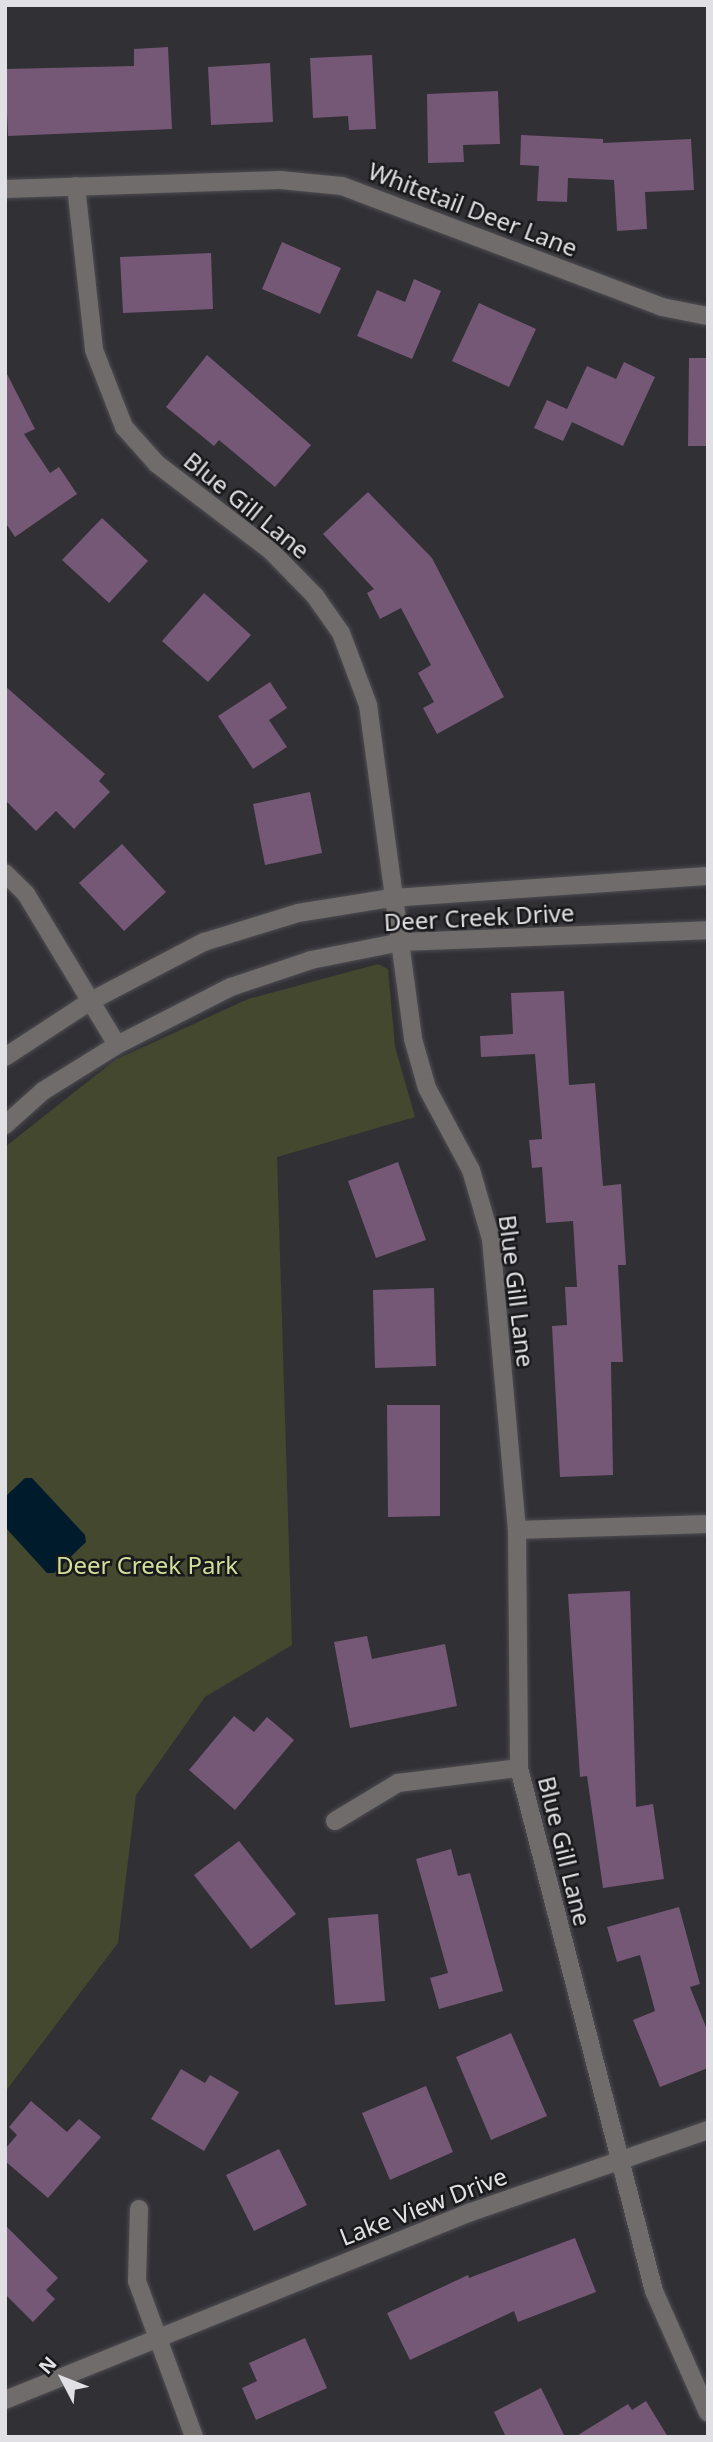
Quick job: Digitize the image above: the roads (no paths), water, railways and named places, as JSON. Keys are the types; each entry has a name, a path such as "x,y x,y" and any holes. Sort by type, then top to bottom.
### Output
{"street":[{"name":"Whitetail Deer Lane","path":"5,189 280,180 342,186 662,307 708,316"},
{"name":"Blue Gill Lane","path":"76,186 94,350 124,427 158,464 271,551 314,596 341,633 368,705 413,1039 427,1088 471,1170 491,1239 517,1530 519,1768 623,2158 654,2291 708,2413"},
{"path":"5,873 26,894 117,1045"},
{"name":"Deer Creek Drive","path":"5,1057 89,1002 204,942 298,913 392,898 708,876"},
{"name":"Deer Creek Drive","path":"5,1125 43,1091 117,1045 231,987 311,960 401,942 708,930"},
{"path":"517,1530 708,1524"},
{"path":"335,1821 398,1783 519,1768"},
{"name":"Lake View Drive","path":"5,2400 471,2213 708,2130"},
{"path":"139,2208 137,2281 160,2337 194,2437"}],"water":[{"path":"25,1478 32,1478 85,1535 86,1542 54,1573 47,1573 5,1527 5,1497"}],"park label":[{"name":"Deer Creek Park","path":"147,1565"}]}
